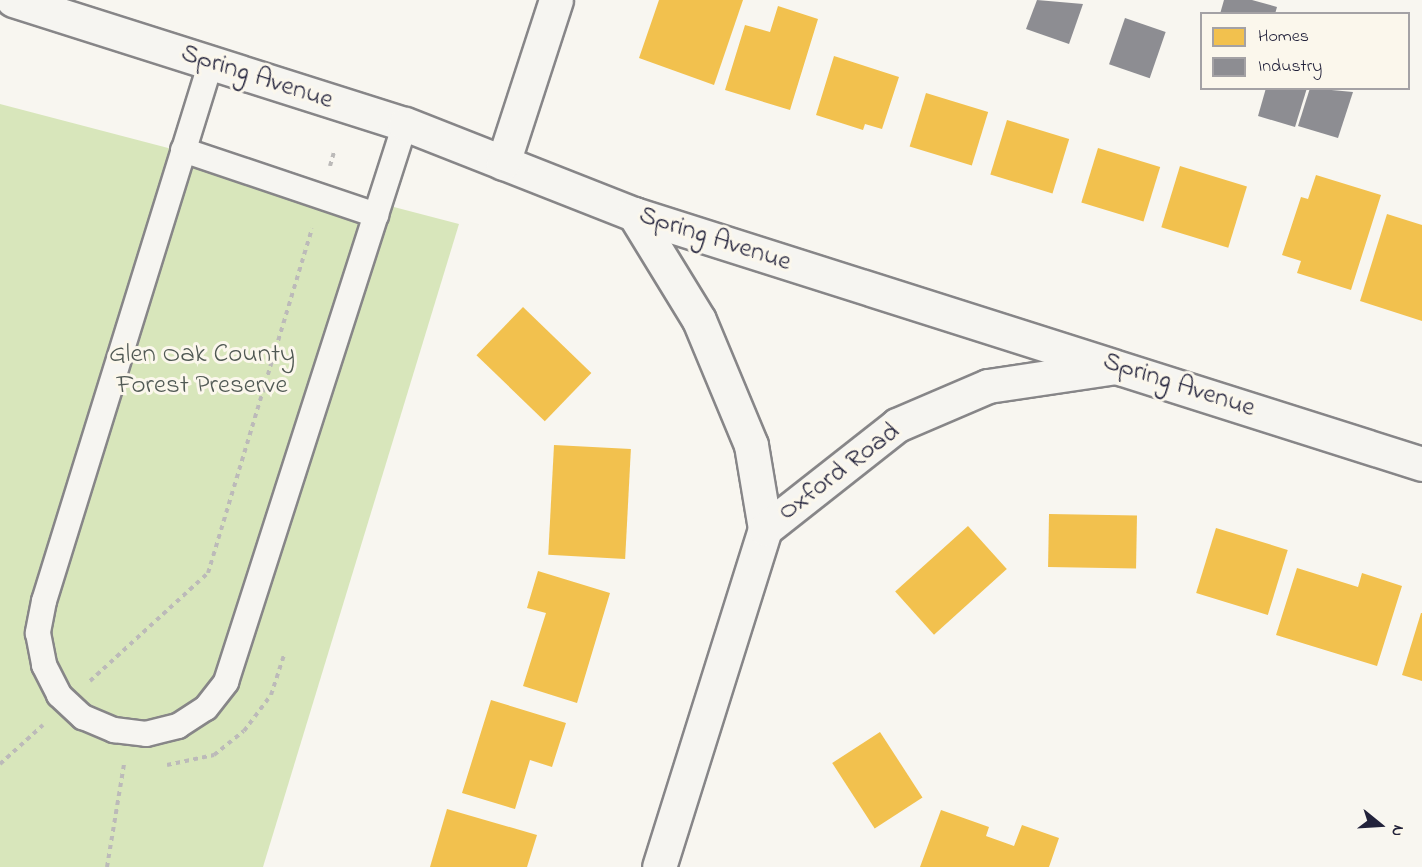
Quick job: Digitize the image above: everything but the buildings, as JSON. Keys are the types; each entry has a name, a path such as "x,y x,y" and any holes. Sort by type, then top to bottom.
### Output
{"street":[{"name":"Spring Avenue","path":"13,0 405,124 634,214 1122,366 1422,464"},
{"path":"503,163 556,0"},
{"name":"Oxford Road","path":"634,214 703,330 751,445 765,529 659,867"},
{"name":"Oxford Road","path":"765,529 897,424 988,386 1122,366"}],"lane":[{"path":"211,62 44,601 38,633 44,665 59,695 83,717 114,730 146,734 178,726 206,708 226,682 405,124"},
{"path":"183,150 376,215"}],"path":[{"path":"0,764 208,573 334,153"},
{"path":"107,867 124,763"}],"green space":[{"name":"Glen Oak County Forest Preserve","path":"0,104 459,224 263,867 0,867"}]}
